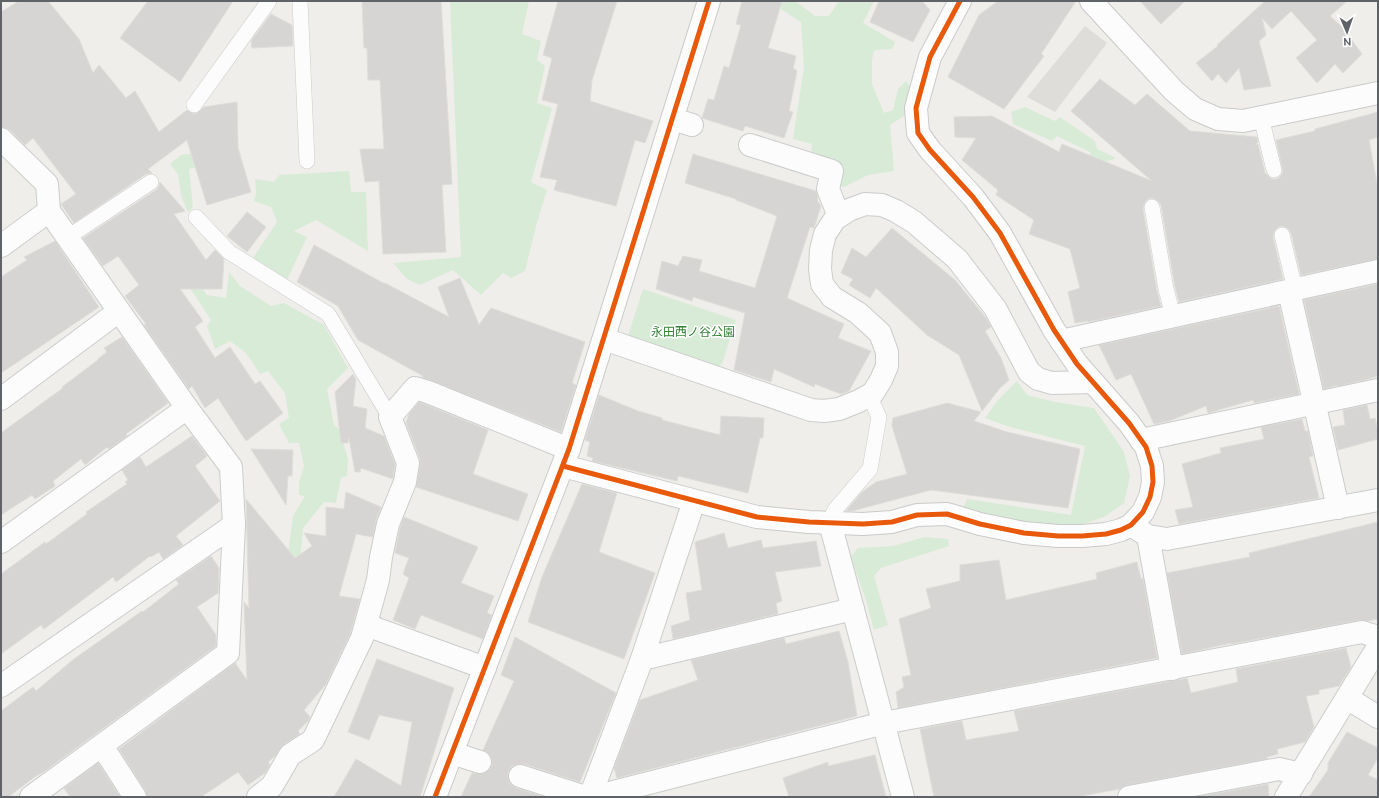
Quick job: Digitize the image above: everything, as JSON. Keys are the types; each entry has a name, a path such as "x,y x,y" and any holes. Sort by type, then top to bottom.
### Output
{"street":[{"path":"435,797 566,457 604,338 682,122 709,1"},
{"path":"960,1 930,57 916,108 918,133 930,150 973,197 1000,233 1028,286 1061,341 1077,364 1129,423 1146,447 1152,466 1153,482 1150,497 1143,512 1139,531 1172,669"},
{"path":"1091,1 1174,91 1195,109 1218,119 1243,121 1378,93"},
{"path":"1,139 47,184 49,211 187,408 231,467 234,525 228,654 31,797"},
{"path":"750,145 832,171 828,189 839,216"},
{"path":"604,338 811,410 824,411 839,409 859,401 873,393 882,380 887,366 887,352 880,333 858,313 832,297 822,284 820,269 821,250 826,234 835,219 839,216 849,210 865,204 882,205 896,211 914,222 957,259 995,308 1029,372 1038,379 1052,383 1093,382"},
{"path":"1,246 49,211"},
{"path":"1061,341 1378,271"},
{"path":"1292,290 1338,508"},
{"path":"1,399 119,311"},
{"path":"272,793 290,755 313,740 362,638 378,580 388,524 405,482 408,463 390,417 416,388 428,392 566,457 694,501 757,517 809,522 863,524 892,522 917,515 947,514 980,524 1024,533 1058,536 1082,536 1106,534 1121,530 1139,531 1167,539 1378,500"},
{"path":"1141,440 1378,390"},
{"path":"1,542 187,408"},
{"path":"590,797 642,659 694,501"},
{"path":"830,523 904,797"},
{"path":"1,686 234,525"},
{"path":"642,659 853,609"},
{"path":"366,625 485,668"},
{"path":"594,797 884,723 1362,632 1378,637"},
{"path":"1286,797 1378,647"},
{"path":"1347,698 1378,717"},
{"path":"102,746 135,797"},
{"path":"452,753 480,762"},
{"path":"1129,797 1279,769 1301,774"},
{"path":"520,776 585,797"}],"lane":[{"path":"194,105 269,1"},
{"path":"300,1 307,161"},
{"path":"1261,117 1274,170"},
{"path":"68,237 151,182"},
{"path":"1152,207 1166,289 1173,316"},
{"path":"196,217 229,252 328,314 390,417"},
{"path":"1282,235 1292,290"},
{"path":"830,523 834,511 870,469 879,417 869,395"}],"shaded area":[{"path":"1085,26 1107,43 1055,112 1027,97"}],"green space":[{"path":"450,1 529,1 522,34 541,41 537,60 545,66 537,103 552,108 531,182 547,190 525,271 511,278 503,273 481,295 453,270 420,285 407,279 393,263 461,257"},
{"path":"768,1 795,1 815,16 829,16 839,1 874,1 863,23 895,42 892,49 874,50 872,60 872,84 884,113 893,110 898,89 906,81 912,89 907,114 890,125 894,171 868,175 844,187 836,185 811,156 812,144 793,139 804,67 801,22"},
{"path":"1025,107 1055,121 1060,117 1095,141 1097,149 1116,158 1090,168 1090,152 1057,136 1052,141 1013,124 1011,112"},
{"path":"238,148 241,155 189,169 193,207 188,212 181,196 178,174 170,164 181,155"},
{"path":"349,171 351,192 366,192 368,251 316,220 294,231 307,237 287,280 253,258 277,222 271,207 254,201 256,194 255,179 274,182 279,175"},
{"path":"229,272 240,286 271,306 284,303 324,325 348,368 327,389 334,425 340,430 348,460 347,476 341,478 336,503 324,502 303,528 300,561 287,562 293,516 305,496 299,495 299,482 304,466 299,443 289,443 279,424 289,418 285,393 268,371 260,374 246,353 230,341 215,349 207,326 211,320 188,285 197,281 207,295 226,298"},
{"name":"永田西ノ谷公園","path":"643,289 736,320 722,364 719,367 628,336"},
{"path":"1017,381 1027,395 1055,402 1094,408 1124,452 1130,476 1124,503 1104,517 1080,525 1049,527 963,509 967,499 1071,515 1085,446 1010,427 985,418 998,400"},
{"path":"925,537 948,539 949,546 881,568 874,576 888,625 874,630 866,600 851,557 858,548 893,546"}],"building":[{"path":"19,1 48,1 79,39 93,73 99,65 126,98 135,91 159,132 187,110 193,114 197,113 204,107 237,102 238,148 251,192 207,205 187,140 148,169 152,173 146,174 74,223 61,204 76,194 33,138 25,145 10,130 1,127 1,12"},
{"path":"148,1 233,1 180,82 120,38"},
{"path":"362,1 441,1 452,184 442,185 446,252 383,254 379,181 365,182 360,149 384,149 380,80 368,80 367,48 364,48"},
{"path":"558,1 617,1 592,80 590,101 653,121 645,143 635,140 616,206 554,190 557,180 540,177 558,104 542,100 552,58 543,55"},
{"path":"742,1 782,1 768,48 796,56 793,68 797,71 789,111 793,112 784,138 745,126 743,131 702,118 708,99 714,100 724,66 729,68 741,25 736,24"},
{"path":"879,1 922,1 930,10 913,42 870,22"},
{"path":"998,1 1076,1 1041,54 1044,56 1004,109 948,77 979,15"},
{"path":"1140,1 1185,1 1161,24"},
{"path":"1265,1 1347,1 1330,16 1342,27 1362,54 1343,73 1335,64 1317,83 1296,58 1317,40 1291,11 1272,29 1262,18 1266,35 1259,41 1271,86 1244,90 1239,68 1226,83 1218,74 1212,81 1196,63 1218,46 1217,45"},
{"path":"271,14 292,25 293,46 252,48 251,41"},
{"path":"1100,79 1135,105 1147,94 1190,131 1257,137 1258,142 1255,145 1258,144 1265,173 1272,179 1277,179 1283,172 1276,140 1315,131 1315,129 1378,112 1378,137 1369,140 1378,189 1378,259 1301,275 1291,233 1285,227 1280,226 1274,232 1273,237 1283,279 1179,302 1161,205 1155,199 1150,198 1144,204 1143,209 1161,306 1088,322 1075,323 1068,292 1080,288 1070,249 1029,234 1034,220 996,195 998,190 962,160 976,138 955,137 954,117 992,116 1059,152 1062,144 1152,181 1071,111"},
{"path":"693,154 816,191 818,197 817,200 821,206 814,228 810,227 787,298 844,324 838,338 871,351 849,391 841,394 815,384 814,387 774,369 771,382 734,370 745,313 693,297 692,301 656,289 662,261 678,266 683,256 702,260 699,271 755,288 777,216 736,199 685,183"},
{"path":"160,182 185,211 174,214 206,260 215,250 224,259 222,289 180,289 203,321 195,327 215,358 230,347 255,384 260,381 283,413 246,441 218,398 205,408 192,386 189,389 144,325 146,324 125,296 139,285 118,256 103,266 83,238 156,190"},
{"path":"247,212 266,227 247,252 227,236"},
{"path":"892,228 955,280 986,318 991,327 985,331 1001,358 1009,380 1000,388 982,411 959,355 927,335 876,288 870,298 849,285 853,279 841,273 852,248 866,257"},
{"path":"55,241 99,307 1,373 1,277 27,260 24,257"},
{"path":"314,245 449,317 438,287 460,278 479,325 491,308 585,342 572,383 576,385 561,432 422,377 423,376 358,340 338,306 297,282"},
{"path":"1378,284 1378,376 1324,389 1304,300"},
{"path":"1279,306 1299,394 1254,403 1253,400 1208,413 1206,406 1169,421 1154,424 1131,374 1116,380 1099,345"},
{"path":"122,337 168,403 126,434 127,436 109,449 107,447 85,465 81,459 53,481 55,486 35,499 32,495 1,515 1,433 63,388 62,387 107,352 104,348"},
{"path":"353,374 356,379 353,406 367,409 365,428 384,436 395,464 393,479 361,468 360,472 355,472 349,438 348,443 341,443 335,392"},
{"path":"599,395 638,411 662,418 662,420 720,435 721,416 764,418 763,438 760,438 748,493 678,476 677,481 592,461 593,458 587,456 590,442 585,440"},
{"path":"419,402 488,430 473,474 528,494 518,521 416,487 420,459 406,423 409,414"},
{"path":"947,403 981,412 974,421 1007,432 1080,449 1068,508 931,490 852,511 846,511 862,492 876,482 907,474 892,426 893,418"},
{"path":"1367,405 1370,419 1375,418 1378,439 1338,450 1333,427 1345,425 1343,410"},
{"path":"1302,419 1305,431 1308,431 1313,456 1309,457 1319,498 1179,524 1175,510 1193,507 1182,464 1221,453 1220,448 1264,439 1261,427"},
{"path":"192,436 207,456 195,466 220,501 176,536 183,545 163,559 159,552 151,557 150,556 116,582 113,577 44,629 41,625 1,654 1,574 45,542 46,544 87,514 86,512 127,484 125,482 128,480 122,470 140,457 146,467"},
{"path":"251,449 293,450 292,476 288,476 286,505"},
{"path":"582,484 617,493 599,552 655,573 624,659 528,622 542,577"},
{"path":"346,492 381,507 376,521 373,537 356,534 339,596 360,599 350,634 326,684 304,710 310,717 298,731 300,734 283,745 275,756 268,762 270,765 265,773 248,785 238,772 201,797 147,797 145,790 119,749 235,663 247,680 244,602 249,608 246,499 295,558 312,546 304,533 326,536 326,507 344,509"},
{"path":"404,517 478,547 461,583 494,596 487,613 492,615 483,639 421,615 415,629 393,620 409,578 403,574 409,558 395,553 400,528"},
{"path":"1378,522 1378,619 1368,621 1360,620 1231,643 1182,654 1167,573 1250,557 1249,553"},
{"path":"724,533 728,548 761,540 763,548 816,541 821,566 775,572 782,601 776,603 778,614 673,639 671,626 690,620 686,593 702,590 695,542"},
{"path":"211,556 219,568 218,593 197,607 216,635 216,646 8,797 1,797 1,711 33,687 36,691 74,659 142,611 143,612 179,584 176,580"},
{"path":"999,560 1006,600 1097,579 1096,573 1137,562 1141,579 1143,578 1157,658 898,708 896,692 904,687 902,677 911,675 899,619 931,608 926,589 960,581 960,565"},
{"path":"839,631 848,662 857,716 617,778 614,768 640,700 698,680 691,660 784,638 786,644"},
{"path":"515,637 616,693 580,782 524,764 518,764 512,766 508,772 510,784 516,788 544,797 461,797 472,773 483,774 492,766 492,760 489,754 483,750 514,681 501,675"},
{"path":"1346,648 1351,667 1339,686 1319,690 1319,694 1306,696 1314,727 1305,742 1277,749 1278,754 1267,757 1267,759 1127,785 1120,789 1075,797 934,797 920,729 962,721 966,740 1019,731 1014,711 1187,678 1191,693 1238,682 1236,669"},
{"path":"377,659 454,688 420,797 334,797 356,759 401,786 412,722 379,715 369,740 348,732"},
{"path":"1347,732 1378,748 1378,758 1368,775 1378,780 1378,797 1309,797 1328,770 1328,763"},
{"path":"875,755 886,797 789,797 783,778 828,762 828,766"},
{"path":"98,763 120,797 70,797 64,788"},
{"path":"1268,784 1269,797 1197,797"}],"cycle path":[{"path":"435,797 569,449 709,1"},
{"path":"563,466 757,517 809,522 863,524 892,522 917,515 947,514 980,524 1024,533 1058,536 1082,536 1106,534 1121,530 1131,525 1143,512 1150,497 1153,482 1152,466 1146,447 1129,423 1077,364 1054,330 1000,233 973,197 930,150 918,133 916,108 930,57 960,1"}]}
